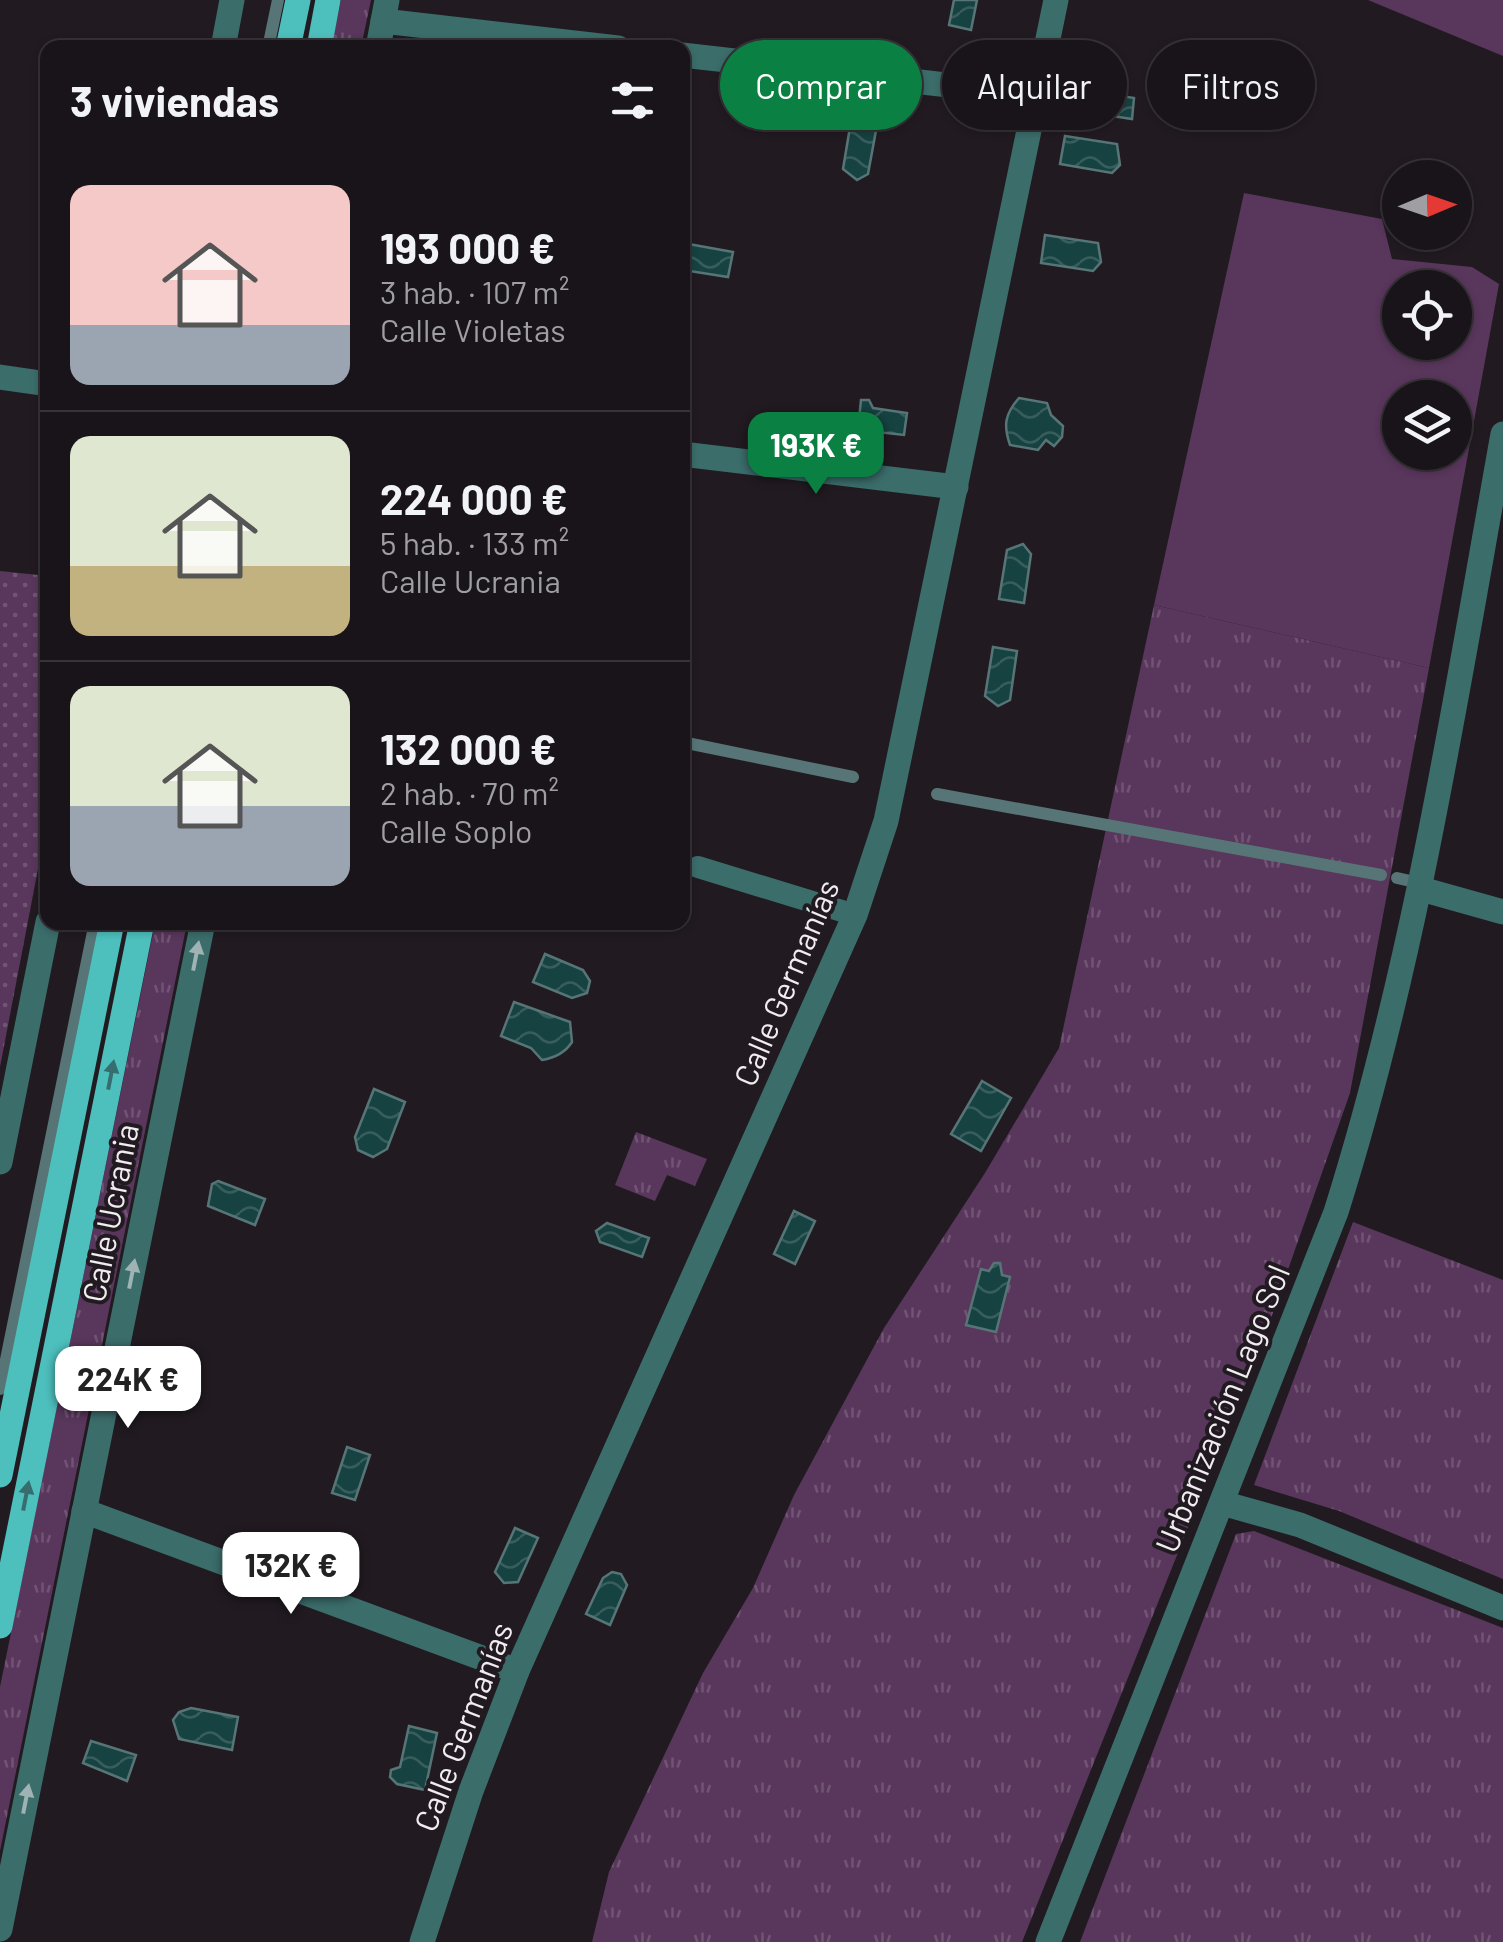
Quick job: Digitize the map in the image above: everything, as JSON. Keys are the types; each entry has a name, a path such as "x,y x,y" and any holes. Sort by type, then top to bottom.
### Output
{"main road":[{"path":"290,40 298,0"},
{"path":"320,40 328,0"},
{"path":"0,1476 110,930"},
{"path":"0,1626 140,930"}],"street":[{"path":"224,40 232,0"},
{"name":"Calle Germanías","path":"1048,40 1056,0"},
{"path":"379,40 385,10 569,40"},
{"path":"690,56 942,84"},
{"name":"Calle Germanías","path":"422,1942 471,1791 517,1672 854,915 886,822 1029,130"},
{"path":"0,376 40,383"},
{"name":"Urbanización Lago Sol","path":"1048,1942 1336,1212 1372,1098 1421,889 1503,434"},
{"path":"690,455 956,487"},
{"path":"1421,889 1503,912"},
{"path":"0,1162 6,1103 46,930"},
{"name":"Calle Ucrania","path":"0,1929 201,930"},
{"path":"1222,1503 1300,1525 1503,1608"},
{"path":"84,1512 517,1672"}],"lane":[{"path":"698,867 854,915"}],"green space":[{"path":"341,0 371,0 362,40 333,40"},
{"path":"1368,0 1503,0 1503,56"},
{"path":"1244,193 1382,219 1382,250 1390,250 1392,259 1472,267 1499,284 1472,432 1472,380 1382,380 1382,470 1465,470 1429,668 1154,605"},
{"path":"0,571 40,575 40,858 0,1067"},
{"path":"1154,605 1429,668 1350,1093 1264,1338 1022,1942 592,1942 609,1872 703,1673 753,1588 794,1495 884,1328 985,1173 1059,1048"},
{"path":"154,930 186,930 0,1851 0,1687"},
{"path":"636,1132 707,1159 695,1186 667,1175 655,1201 615,1185"},
{"path":"1353,1222 1503,1280 1503,1579 1339,1511 1254,1485"},
{"path":"1254,1531 1503,1628 1503,1942 1080,1942 1236,1534"}],"water":[{"path":"954,0 977,0 971,30 949,25"},
{"path":"1127,97 1134,98 1132,119 1127,118"},
{"path":"850,130 876,130 868,174 857,180 843,169"},
{"path":"1065,136 1117,144 1120,165 1112,173 1060,164"},
{"path":"1045,235 1098,243 1101,262 1093,271 1041,263"},
{"path":"690,244 733,252 728,277 690,271"},
{"path":"1019,398 1047,403 1051,415 1063,426 1062,437 1054,446 1046,440 1038,450 1010,445 1007,420"},
{"path":"861,400 869,400 873,408 907,413 904,435 858,430"},
{"path":"1023,544 1031,554 1024,603 999,599 1007,550"},
{"path":"993,647 1017,651 1010,700 998,706 985,696"},
{"path":"545,954 583,970 590,981 587,993 572,998 533,982"},
{"path":"514,1002 570,1022 572,1042 559,1054 542,1060 531,1048 501,1036"},
{"path":"982,1081 1011,1098 981,1151 951,1134"},
{"path":"374,1089 405,1102 387,1149 373,1157 358,1150 355,1137"},
{"path":"218,1181 265,1199 255,1225 208,1206 212,1184"},
{"path":"794,1211 815,1221 795,1264 774,1254"},
{"path":"607,1223 649,1238 642,1257 600,1242 596,1231"},
{"path":"994,1263 1000,1263 1002,1275 1010,1277 996,1332 966,1325 981,1269 989,1271"},
{"path":"347,1447 370,1455 355,1500 332,1493"},
{"path":"515,1528 538,1538 518,1582 504,1583 495,1572"},
{"path":"612,1572 621,1574 627,1585 610,1625 586,1614 603,1578"},
{"path":"191,1708 238,1717 232,1750 179,1739 173,1720 179,1712"},
{"path":"409,1726 437,1733 425,1790 397,1784 390,1777 391,1770 400,1767"},
{"path":"91,1741 136,1755 127,1781 83,1763"}],"waterway":[{"path":"270,40 278,0"},
{"path":"690,744 853,777"},
{"path":"937,794 1381,875"},
{"path":"1397,878 1424,884"},
{"path":"0,1389 93,930"}]}
